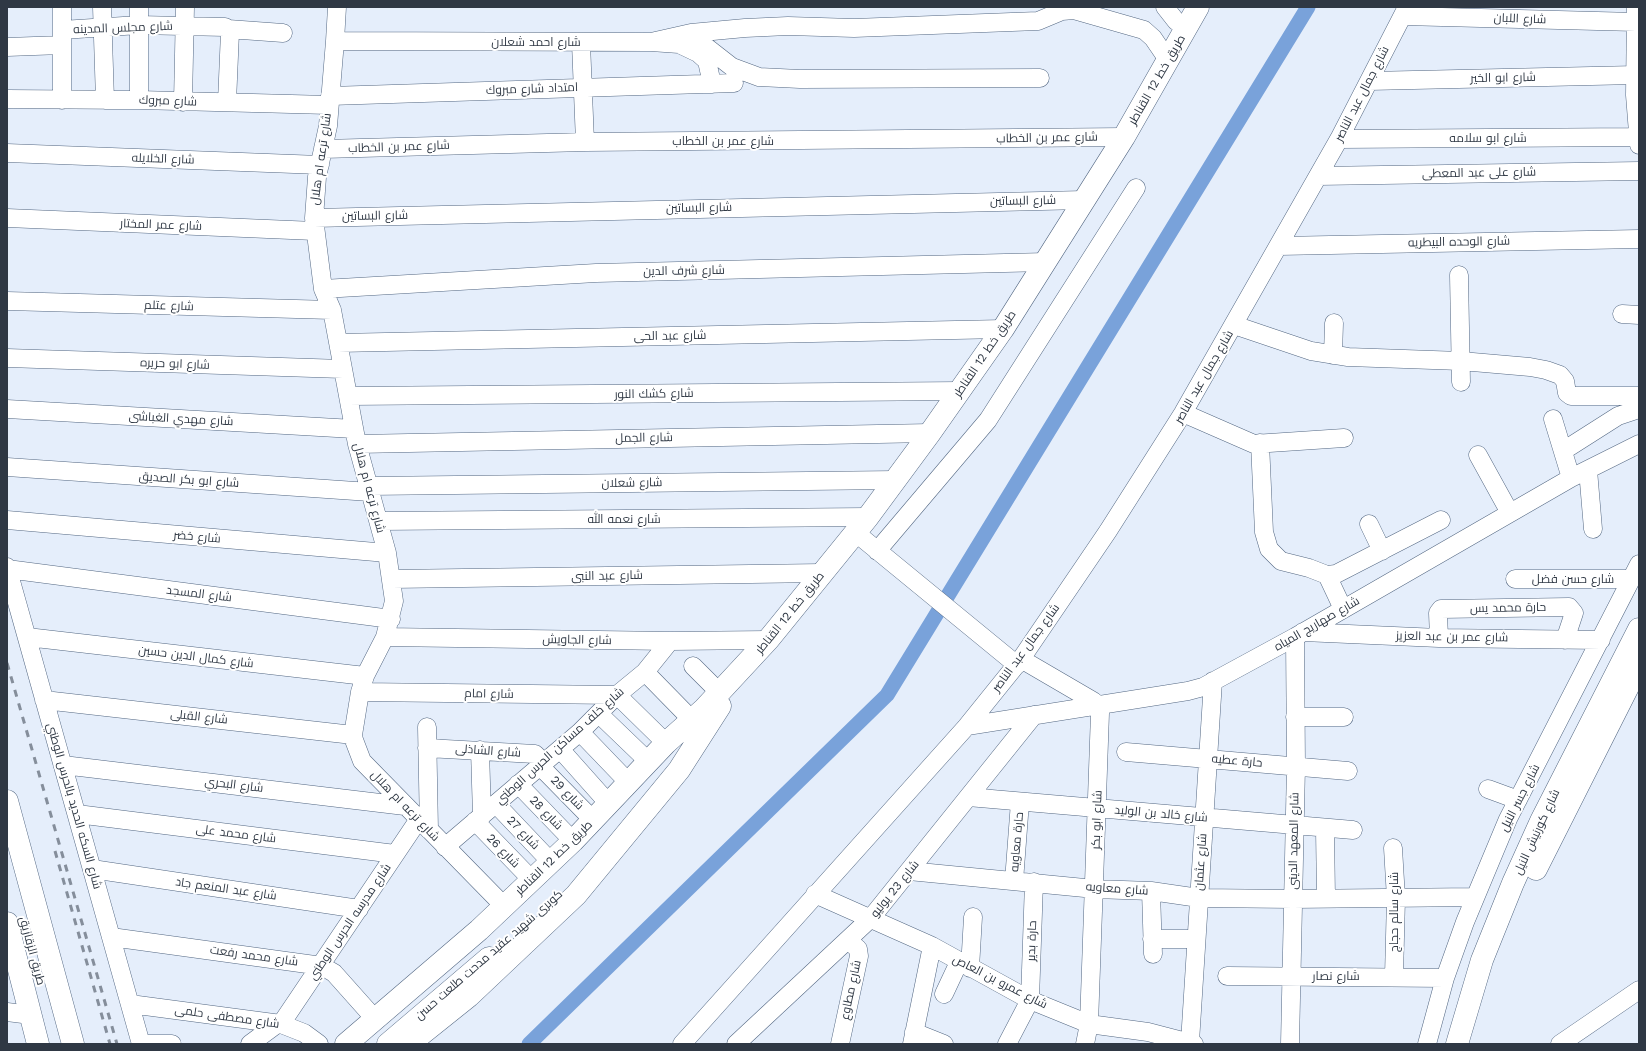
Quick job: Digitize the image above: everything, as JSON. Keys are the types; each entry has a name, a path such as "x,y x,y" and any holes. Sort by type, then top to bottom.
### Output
{"main road":[{"name":"طريق خط 12 القناطر","path":"346,1044 375,1019 524,907 532,880 594,821 666,743 703,715 751,661 862,525 961,391 1046,262 1124,137 1198,7"},
{"name":"شارع كورنيش النيل","path":"1457,1044 1482,960 1513,883 1541,821 1639,629"},
{"name":"طريق خط 12 القناطر","path":"409,1044 469,996 576,895 679,770 703,715 720,693 751,661"},
{"name":"شارع كورنيش النيل","path":"1470,1044 1495,963 1520,903 1554,830 1639,665"},
{"name":"كوبرى شهيد عقيد مدحت طلعت حسن","path":"364,1044 524,907 604,847 703,715"},
{"path":"7,801 73,1044"},
{"name":"طريق الزقازيق","path":"7,857 59,1044"},
{"name":"كوبرى شهيد عقيد مدحت طلعت حسن","path":"388,1044 524,907"},
{"name":"طريق الزقازيق","path":"7,923 14,970 31,1015 38,1044"}],"street":[{"path":"62,7 62,100"},
{"path":"102,7 105,100"},
{"path":"139,7 139,100"},
{"path":"183,102 185,7"},
{"name":"شارع ترعه ام هلال","path":"337,7 329,100 314,224 323,289 332,310 356,436 387,553 394,601 391,619 385,637 363,684 354,734 356,748 362,761 446,846 524,907"},
{"name":"طريق خط 12 القناطر","path":"1166,7 1176,21 1187,26"},
{"path":"650,42 691,33 788,26 854,28 1038,21 1062,11 1074,10 1144,30 1153,38 1168,60"},
{"name":"شارع اللبان","path":"1405,11 1636,15"},
{"name":"شارع جمال عبد الناصر","path":"967,726 1019,662 1112,524 1183,413 1339,139 1405,11"},
{"path":"1636,15 1638,42 1636,75 1638,140"},
{"name":"شارع مجلس المدينه","path":"7,47 62,37 102,27 139,25 184,25 283,33"},
{"path":"227,102 230,38 228,29"},
{"path":"691,33 732,67 759,77 800,79 1040,78"},
{"name":"شارع احمد شعلان","path":"335,41 581,43 650,42 679,44 698,53 707,62 712,84"},
{"path":"581,43 585,142"},
{"name":"شارع ابو الخير","path":"1369,81 1636,75"},
{"name":"امتداد شارع مبروك","path":"329,100 582,88 734,83"},
{"name":"شارع مبروك","path":"7,99 139,100 183,102 329,100"},
{"name":"شارع عمر بن الخطاب","path":"321,157 585,142 1124,137"},
{"name":"شارع ابو سلامه","path":"1339,139 1638,140"},
{"name":"شارع الخلايله","path":"7,153 321,157"},
{"name":"شارع على عبد المعطى","path":"1318,176 1639,171"},
{"path":"877,551 988,420 1136,188"},
{"name":"شارع البساتين","path":"314,224 1084,200"},
{"name":"شارع عمر المختار","path":"7,218 314,224"},
{"name":"شارع الوحده البيطريه","path":"1279,246 1639,238"},
{"name":"شارع شرف الدين","path":"323,289 596,273 1046,262"},
{"path":"1459,275 1461,382"},
{"name":"شارع عتلم","path":"7,301 332,310"},
{"path":"1333,355 1334,323"},
{"path":"1234,325 1311,352 1366,358 1461,361 1530,367 1560,375 1565,381 1568,393 1571,396 1639,396"},
{"name":"شارع عبد الحى","path":"338,343 1003,329"},
{"name":"شارع ابو حريره","path":"7,358 343,370"},
{"name":"شارع كشك النور","path":"348,396 961,391"},
{"name":"شارع مهدي الغباشى","path":"7,409 356,436"},
{"path":"1563,452 1618,416 1639,409"},
{"path":"1183,413 1249,443 1344,438"},
{"path":"1553,420 1571,478"},
{"name":"شارع الجمل","path":"356,436 930,433"},
{"path":"1260,443 1264,532 1269,549 1281,561 1309,568 1327,575 1336,574 1441,520"},
{"name":"شارع صهاريج المياه","path":"967,726 1188,691 1213,681 1299,635 1571,478 1639,444"},
{"path":"1478,455 1510,513"},
{"name":"شارع ابو بكر الصديق","path":"7,467 369,489"},
{"path":"1588,470 1593,528"},
{"name":"شارع شعلان","path":"369,489 896,480"},
{"name":"شارع خضر","path":"7,520 387,553"},
{"name":"شارع نعمه الله","path":"379,521 862,525"},
{"path":"1369,524 1382,550"},
{"path":"862,525 877,551 990,643 1019,662 1093,700 1099,706"},
{"name":"شارع جسر النيل","path":"1427,1044 1445,978 1475,897 1518,800 1639,564"},
{"name":"شارع المسجد","path":"7,568 391,619"},
{"name":"شارع السكه الحديد بالحرس الوطني","path":"7,568 141,1044"},
{"name":"شارع عبد النبى","path":"392,579 822,573"},
{"path":"1327,575 1343,609"},
{"name":"شارع حسن فضل","path":"1515,579 1630,579"},
{"name":"حارة محمد يس","path":"1439,638 1438,613 1442,609 1569,607 1574,613 1565,640"},
{"name":"شارع عمر بن عبد العزيز","path":"1299,635 1601,640"},
{"name":"شارع المعهد الدينى","path":"1290,1044 1293,826 1296,766 1295,717 1299,635"},
{"name":"شارع كمال الدين حسين","path":"27,637 363,684"},
{"name":"شارع الجاويش","path":"385,637 670,641 768,640"},
{"name":"شارع خلف مساكن الحرس الوطني","path":"446,846 580,732 617,695 645,672 670,641"},
{"path":"693,666 720,693"},
{"path":"645,672 703,715"},
{"name":"شارع عثمان","path":"1192,1043 1196,939 1213,681"},
{"name":"شارع امام","path":"363,684 617,695"},
{"path":"617,695 666,743"},
{"name":"شارع القبلى","path":"44,700 354,734"},
{"name":"شارع ابو بكر","path":"1085,1044 1089,1024 1095,889 1099,706"},
{"path":"599,714 649,762"},
{"name":"شارع 23 يوليو","path":"736,1044 871,918 1034,715"},
{"path":"1295,717 1344,717"},
{"path":"682,1044 967,726"},
{"path":"424,825 427,727"},
{"path":"580,732 629,783"},
{"name":"شارع الشاذلى","path":"427,748 535,754 542,764"},
{"path":"560,749 609,804"},
{"path":"478,818 480,750"},
{"name":"حارة عطيه","path":"1126,752 1348,771"},
{"name":"شارع 29","path":"542,764 594,821"},
{"name":"شارع البحري","path":"63,765 405,806"},
{"name":"شارع 28","path":"518,784 573,841"},
{"path":"1488,790 1518,800"},
{"name":"شارع خالد بن الوليد","path":"968,797 1353,830"},
{"name":"حارة معاويه","path":"1014,881 1020,802"},
{"name":"شارع 27","path":"496,804 551,862"},
{"name":"شارع محمد على","path":"76,814 395,854"},
{"name":"شارع 26","path":"478,818 532,880"},
{"name":"شارع مدرسه الحرس الوطني","path":"250,1044 279,1024 322,966 395,854 424,825"},
{"path":"1326,828 1326,898"},
{"name":"شارع سالم حجاج","path":"1393,848 1396,898 1394,976"},
{"name":"شارع عبد المنعم جاد","path":"92,869 359,909"},
{"name":"شارع معاويه","path":"909,871 1095,889 1151,891 1199,898 1293,899 1475,897"},
{"name":"حارة بدير","path":"1030,1000 1034,882"},
{"path":"1151,891 1152,947 1196,939"},
{"name":"شارع عمرو بن العاص","path":"815,894 932,946 1030,1000 1089,1024 1148,1038 1192,1043"},
{"path":"944,994 965,965 973,917"},
{"name":"شارع محمد رفعت","path":"111,936 322,966 334,973 375,1019"},
{"name":"شارع مطاوع","path":"840,1044 859,956 858,949 848,940"},
{"path":"932,946 913,1038 944,1044"},
{"name":"شارع نصار","path":"1227,976 1394,976 1445,978"},
{"path":"1560,1044 1638,990"},
{"path":"1007,1044 1030,1000"},
{"name":"شارع مصطفى حلمى","path":"130,1004 279,1024 304,1033 319,1044"},
{"path":"7,1012 31,1015"},
{"path":"290,1044 304,1033"},
{"path":"141,1044 172,1044"}],"waterway":[{"path":"529,1044 887,695 1308,7"}],"railway":[{"path":"7,663 117,1044"},
{"path":"55,851 110,1044"}]}
